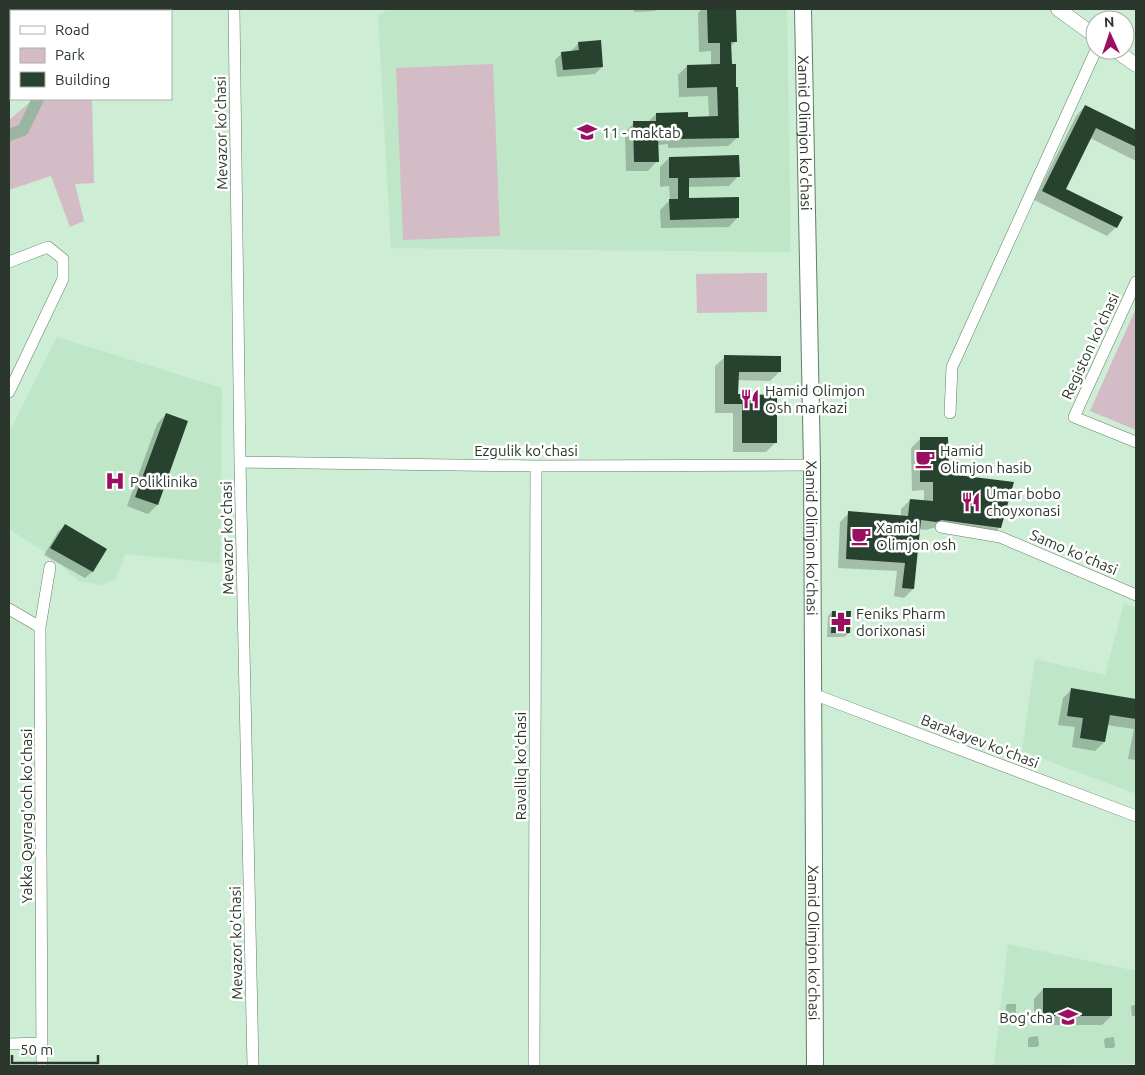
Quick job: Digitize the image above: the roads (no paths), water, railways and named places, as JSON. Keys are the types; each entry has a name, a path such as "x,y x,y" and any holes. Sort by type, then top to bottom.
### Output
{"main road":[{"name":"Xamid Olimjon ko'chasi","path":"803,9 812,465 815,1066"}],"street":[{"name":"Mevazor ko'chasi","path":"234,9 240,462 253,1066"},
{"path":"1058,9 1085,29"},
{"path":"950,413 952,367 1091,60"},
{"path":"9,262 48,247 63,259 63,279 9,392"},
{"name":"Registon ko'chasi","path":"1136,282 1074,418 1136,442"},
{"name":"Ezgulik ko'chasi","path":"240,462 536,466 812,465"},
{"name":"Ravalliq ko'chasi","path":"534,1066 536,466"},
{"name":"Samo ko'chasi","path":"941,527 1000,537 1136,594"},
{"name":"Yakka Qayrag'och ko'chasi","path":"42,1066 40,627 50,567"},
{"path":"9,609 40,627"},
{"name":"Barakayev ko'chasi","path":"813,694 1136,816"},
{"path":"9,1044 42,1043"}],"waterway":[{"path":"9,135 23,130 38,100"}],"place":[{"name":"11 - maktab","path":"587,132"},
{"name":"Hamid Olimjon Osh markazi","path":"750,399"},
{"name":"Hamid Olimjon hasib","path":"925,459"},
{"name":"Poliklinika","path":"115,481"},
{"name":"Umar bobo choyxonasi","path":"971,502"},
{"name":"Xamid Olimjon osh","path":"861,536"},
{"name":"Feniks Pharm dorixonasi","path":"841,622"},
{"name":"Bog'cha","path":"1068,1017"}]}
